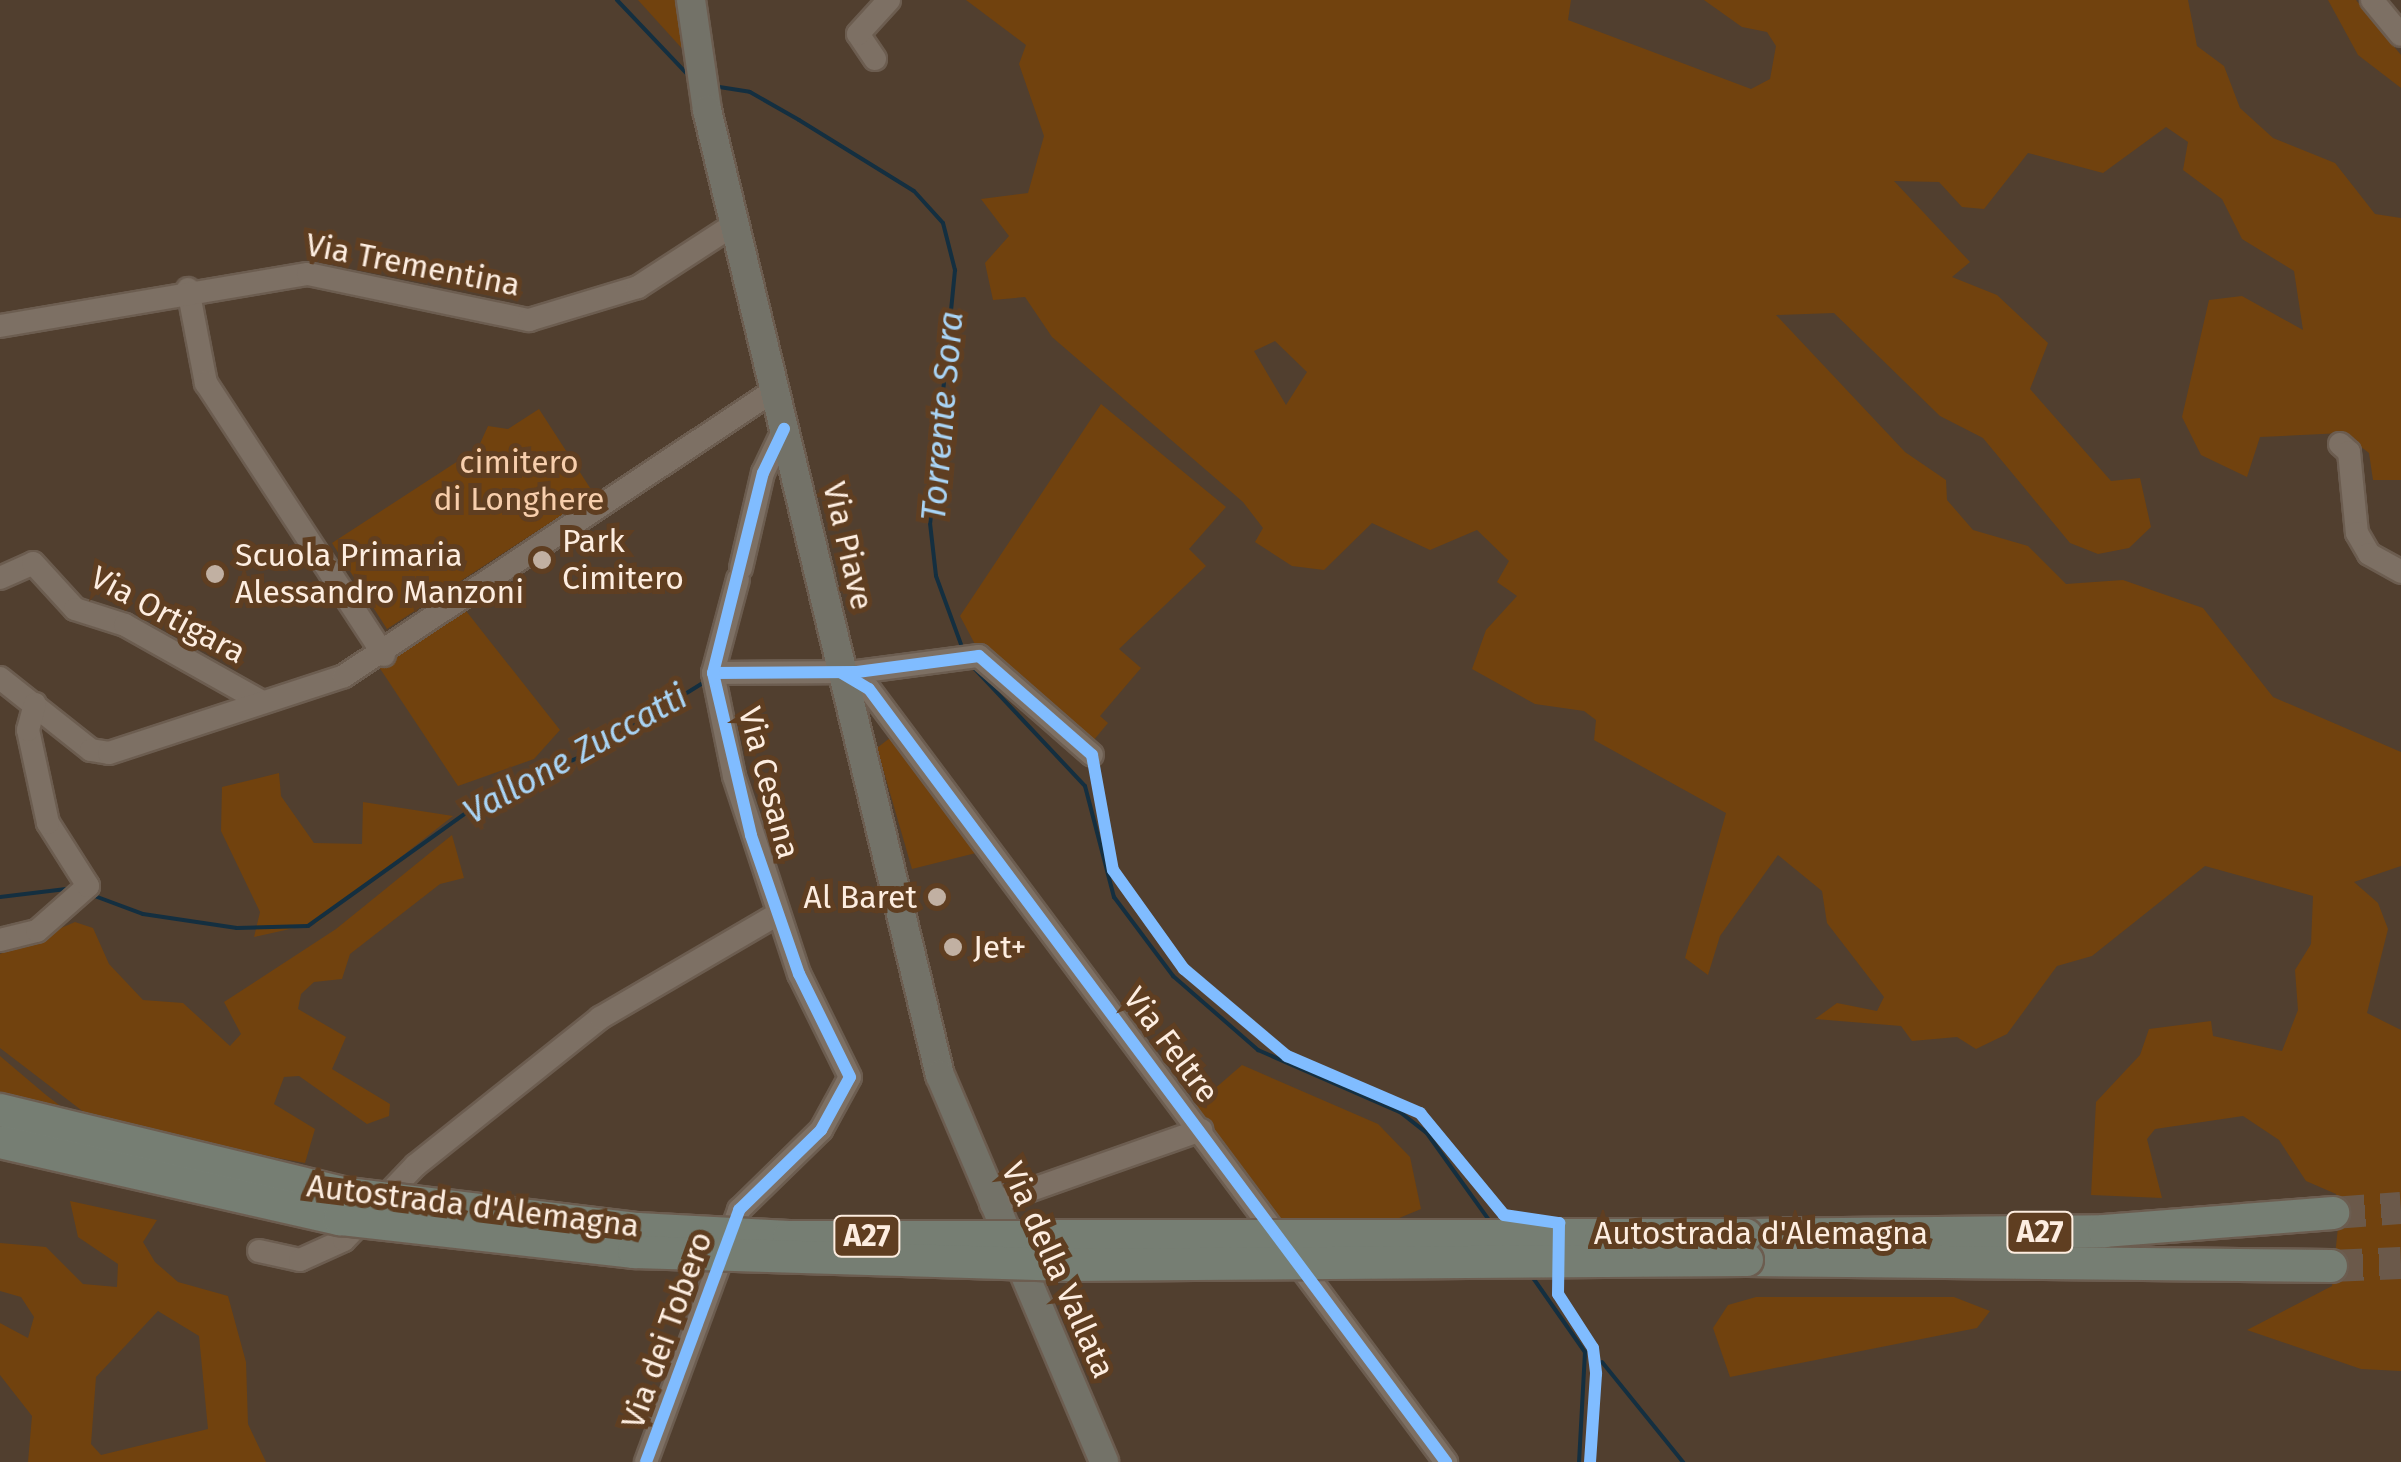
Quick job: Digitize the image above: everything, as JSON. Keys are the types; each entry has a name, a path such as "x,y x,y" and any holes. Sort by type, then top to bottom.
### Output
{"highway":[{"name":"Autostrada d'Alemagna","path":"0,1110 346,1194 638,1229 789,1237 1747,1247 2330,1266"},
{"name":"Autostrada d'Alemagna","path":"0,1142 340,1219 634,1252 1070,1265 1747,1247 2104,1231 2333,1213"}],"main road":[{"name":"Via Piave","path":"691,0 696,62 707,110 950,1106"},
{"name":"Via della Vallata","path":"950,1106 1104,1462"}],"street":[{"path":"875,59 858,34 889,0"},
{"path":"2372,0 2401,35"},
{"name":"Via Trementina","path":"0,326 188,289 308,274 528,320 638,287 735,224"},
{"path":"188,289 206,382 384,656"},
{"path":"0,678 109,753 262,702 384,656 466,587 775,390"},
{"path":"713,673 763,473 784,429"},
{"path":"2340,444 2349,452 2357,534 2369,554 2401,572"},
{"name":"Via Ortigara","path":"0,578 32,562 75,609 125,625 262,702"},
{"name":"Via Cesana","path":"778,914 713,673 842,672 966,659 1092,755"},
{"name":"Via Feltre","path":"842,672 869,689 1446,1462"},
{"path":"0,940 36,931 88,886 48,823 28,730 36,704"},
{"path":"260,1251 300,1260 344,1240 416,1165 600,1018 778,914"},
{"name":"Via dei Tobero","path":"646,1462 739,1210 846,1094 850,1077 778,914"},
{"path":"990,1204 1201,1130"}],"green space":[{"path":"638,0 684,0 686,53"},
{"path":"966,0 1571,0 1568,20 1751,89 1770,79 1776,46 1767,32 1742,27 1704,0 2188,0 2197,46 2224,66 2240,108 2273,138 2335,163 2375,214 2401,218 2401,480 2373,480 2369,453 2343,433 2260,437 2247,477 2201,455 2182,417 2209,300 2242,296 2303,330 2294,271 2242,239 2222,199 2183,170 2188,142 2166,127 2103,173 2028,153 1984,209 1962,207 1939,182 1894,181 1970,262 1952,277 1997,295 2048,343 2030,389 2111,481 2140,478 2151,527 2129,548 2098,554 2070,543 1983,438 1940,416 1834,313 1776,315 1905,452 1946,480 1947,500 1973,530 2028,546 2066,584 2123,580 2203,608 2273,697 2401,752 2401,866 2354,882 2378,903 2388,929 2367,1013 2401,1030 2401,1371 2361,1369 2247,1330 2332,1286 2339,1217 2336,1194 2306,1181 2279,1140 2243,1116 2155,1129 2147,1139 2162,1198 2091,1195 2096,1102 2140,1055 2149,1029 2211,1021 2213,1036 2282,1051 2298,1010 2295,970 2311,944 2313,896 2205,866 2092,956 2057,966 2007,1034 1976,1049 1957,1037 1912,1041 1901,1026 1815,1019 1837,1003 1877,1011 1884,997 1827,923 1822,891 1778,855 1720,936 1708,975 1685,958 1726,813 1594,740 1596,720 1584,711 1535,704 1472,669 1486,630 1517,596 1497,582 1509,561 1477,530 1430,550 1372,523 1324,570 1292,566 1255,542 1263,528 1243,502 1052,337 1025,297 993,300 985,263 1009,236 981,199 1028,193 1044,136 1019,64 1026,45","holes":["1275,341 1307,372 1286,405 1254,351"]},
{"path":"2328,0 2356,0 2401,55 2401,88 2358,55"},
{"path":"1101,404 1226,507 1189,549 1206,566 1119,649 1141,668 1100,716 1108,723 1088,747 977,648 960,616"},
{"name":"cimitero di Longhere","path":"539,409 594,494 387,629 332,543 478,448 488,426 508,429"},
{"path":"459,602 560,730 534,759 458,786 379,667"},
{"path":"895,734 980,852 912,869 877,748"},
{"path":"279,773 281,796 314,843 362,844 363,802 453,816 317,923 254,937 260,912 221,831 222,787"},
{"path":"452,835 464,878 440,884 350,954 342,979 314,982 301,994 298,1009 346,1037 332,1069 390,1104 389,1116 367,1124 299,1076 284,1077 274,1104 315,1129 305,1163 102,1126 0,1048 0,954 75,922 93,928 109,964 143,1000 183,1003 230,1046 241,1034 224,1002 336,929"},
{"path":"0,1056 46,1095 67,1111 0,1104"},
{"path":"1242,1065 1378,1124 1410,1157 1421,1209 1300,1259 1190,1110"},
{"path":"70,1201 157,1220 143,1242 155,1262 178,1282 228,1296 246,1362 248,1424 266,1462 28,1462 32,1416 0,1375 0,1323 28,1338 34,1317 21,1297 0,1291 0,1243 46,1247 83,1284 117,1287 118,1264 78,1237","holes":["158,1311 199,1336 208,1429 101,1455 91,1444 96,1377"]},
{"path":"1756,1297 1954,1297 1990,1311 1977,1328 1730,1377 1713,1328 1728,1305"}],"waterway":[{"name":"Torrente Sora","path":"617,0 691,78"},
{"name":"Torrente Sora","path":"713,86 750,92 799,120 914,191 943,223 955,270 930,523 936,576 962,647"},
{"name":"Torrente Sora","path":"971,665 1085,786 1114,897 1173,976 1258,1050 1400,1112 1426,1132 1489,1220"},
{"name":"Vallone Zuccatti","path":"92,895 143,914 237,928 308,926 495,792 590,753 706,681"},
{"name":"Vallone Zuccatti","path":"0,897 74,888"},
{"name":"Torrente Sora","path":"1531,1275 1585,1352 1579,1462"},
{"path":"1602,1362 1683,1462"}],"tunnel":[{"path":"2333,1213 2401,1208"},
{"path":"2331,1266 2401,1263"}],"cycle path":[{"path":"646,1462 739,1210 821,1130 850,1077 799,974 751,835 713,673 763,473 784,429"},
{"path":"713,673 857,672 979,656 1092,755 1113,870 1184,969 1287,1056 1420,1113 1504,1215 1559,1223 1558,1294 1593,1348 1596,1374 1590,1462"},
{"path":"842,673 869,689 1446,1462"}],"place":[{"name":"Park Cimitero","path":"542,560"},
{"name":"Scuola Primaria Alessandro Manzoni","path":"215,574"},
{"name":"Al Baret","path":"937,897"},
{"name":"Jet+","path":"953,947"}]}
